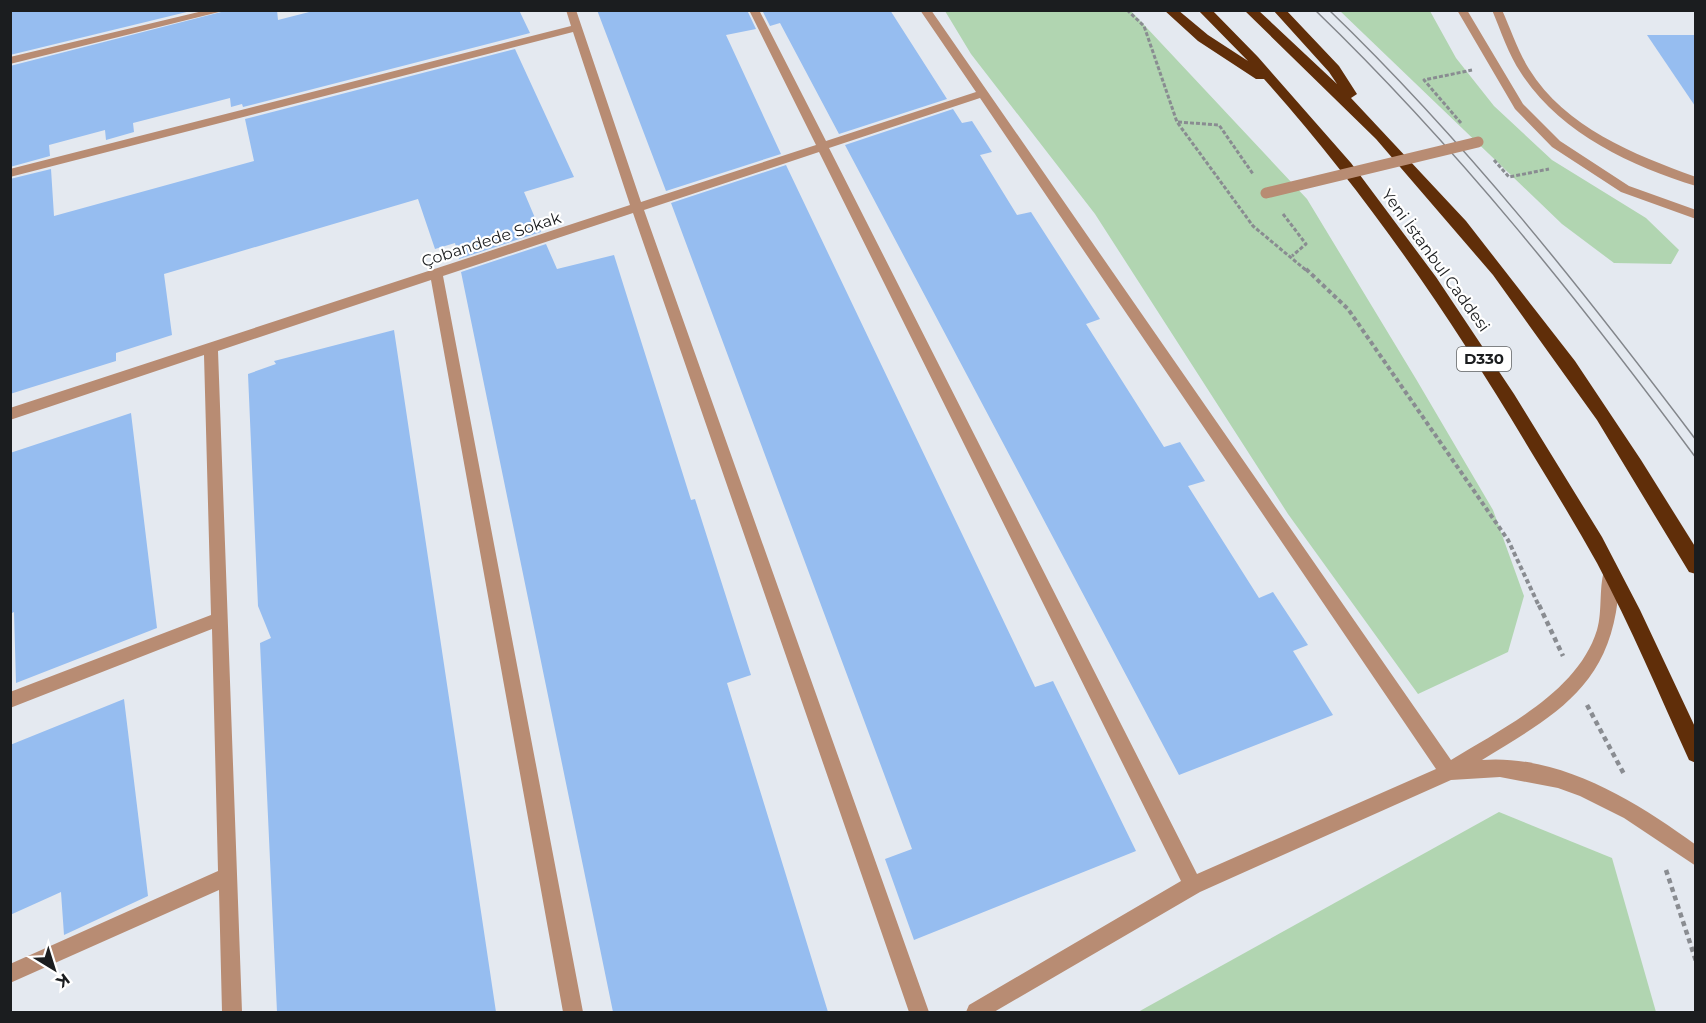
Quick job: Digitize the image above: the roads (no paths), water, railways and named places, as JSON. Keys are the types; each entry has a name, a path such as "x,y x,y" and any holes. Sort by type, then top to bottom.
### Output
{"highway":[{"path":"1170,10 1203,38 1273,82"},
{"name":"Yeni İstanbul Caddesi","path":"1204,10 1243,47 1364,191 1455,314 1497,377 1611,571 1695,753"},
{"path":"1250,10 1366,118 1424,181 1475,243 1572,369 1635,465 1695,566"},
{"path":"1278,10 1334,69 1366,118"}],"street":[{"path":"10,61 222,10"},
{"path":"571,10 637,208 918,1012"},
{"path":"754,10 1193,885"},
{"path":"926,10 1449,772"},
{"path":"1462,10 1519,106 1556,144 1625,189 1695,215"},
{"path":"1497,10 1526,73 1560,112 1608,147 1695,182"},
{"path":"10,173 577,28"},
{"path":"1502,79 1526,73"},
{"name":"Çobandede Sokak","path":"10,414 982,94"},
{"path":"1266,193 1478,142"},
{"path":"436,275 573,1012"},
{"path":"211,349 232,1012"},
{"path":"976,1012 1193,885 1449,772 1530,720 1576,684 1593,659 1605,630 1610,602 1611,571"},
{"path":"10,700 219,619"},
{"path":"1449,772 1506,769 1575,784 1652,825 1695,857"},
{"path":"10,974 227,877"}],"tram line":[{"path":"1315,10 1418,116 1515,226 1696,458"},
{"path":"1329,10 1379,60 1475,164 1566,272 1696,440"}]}
